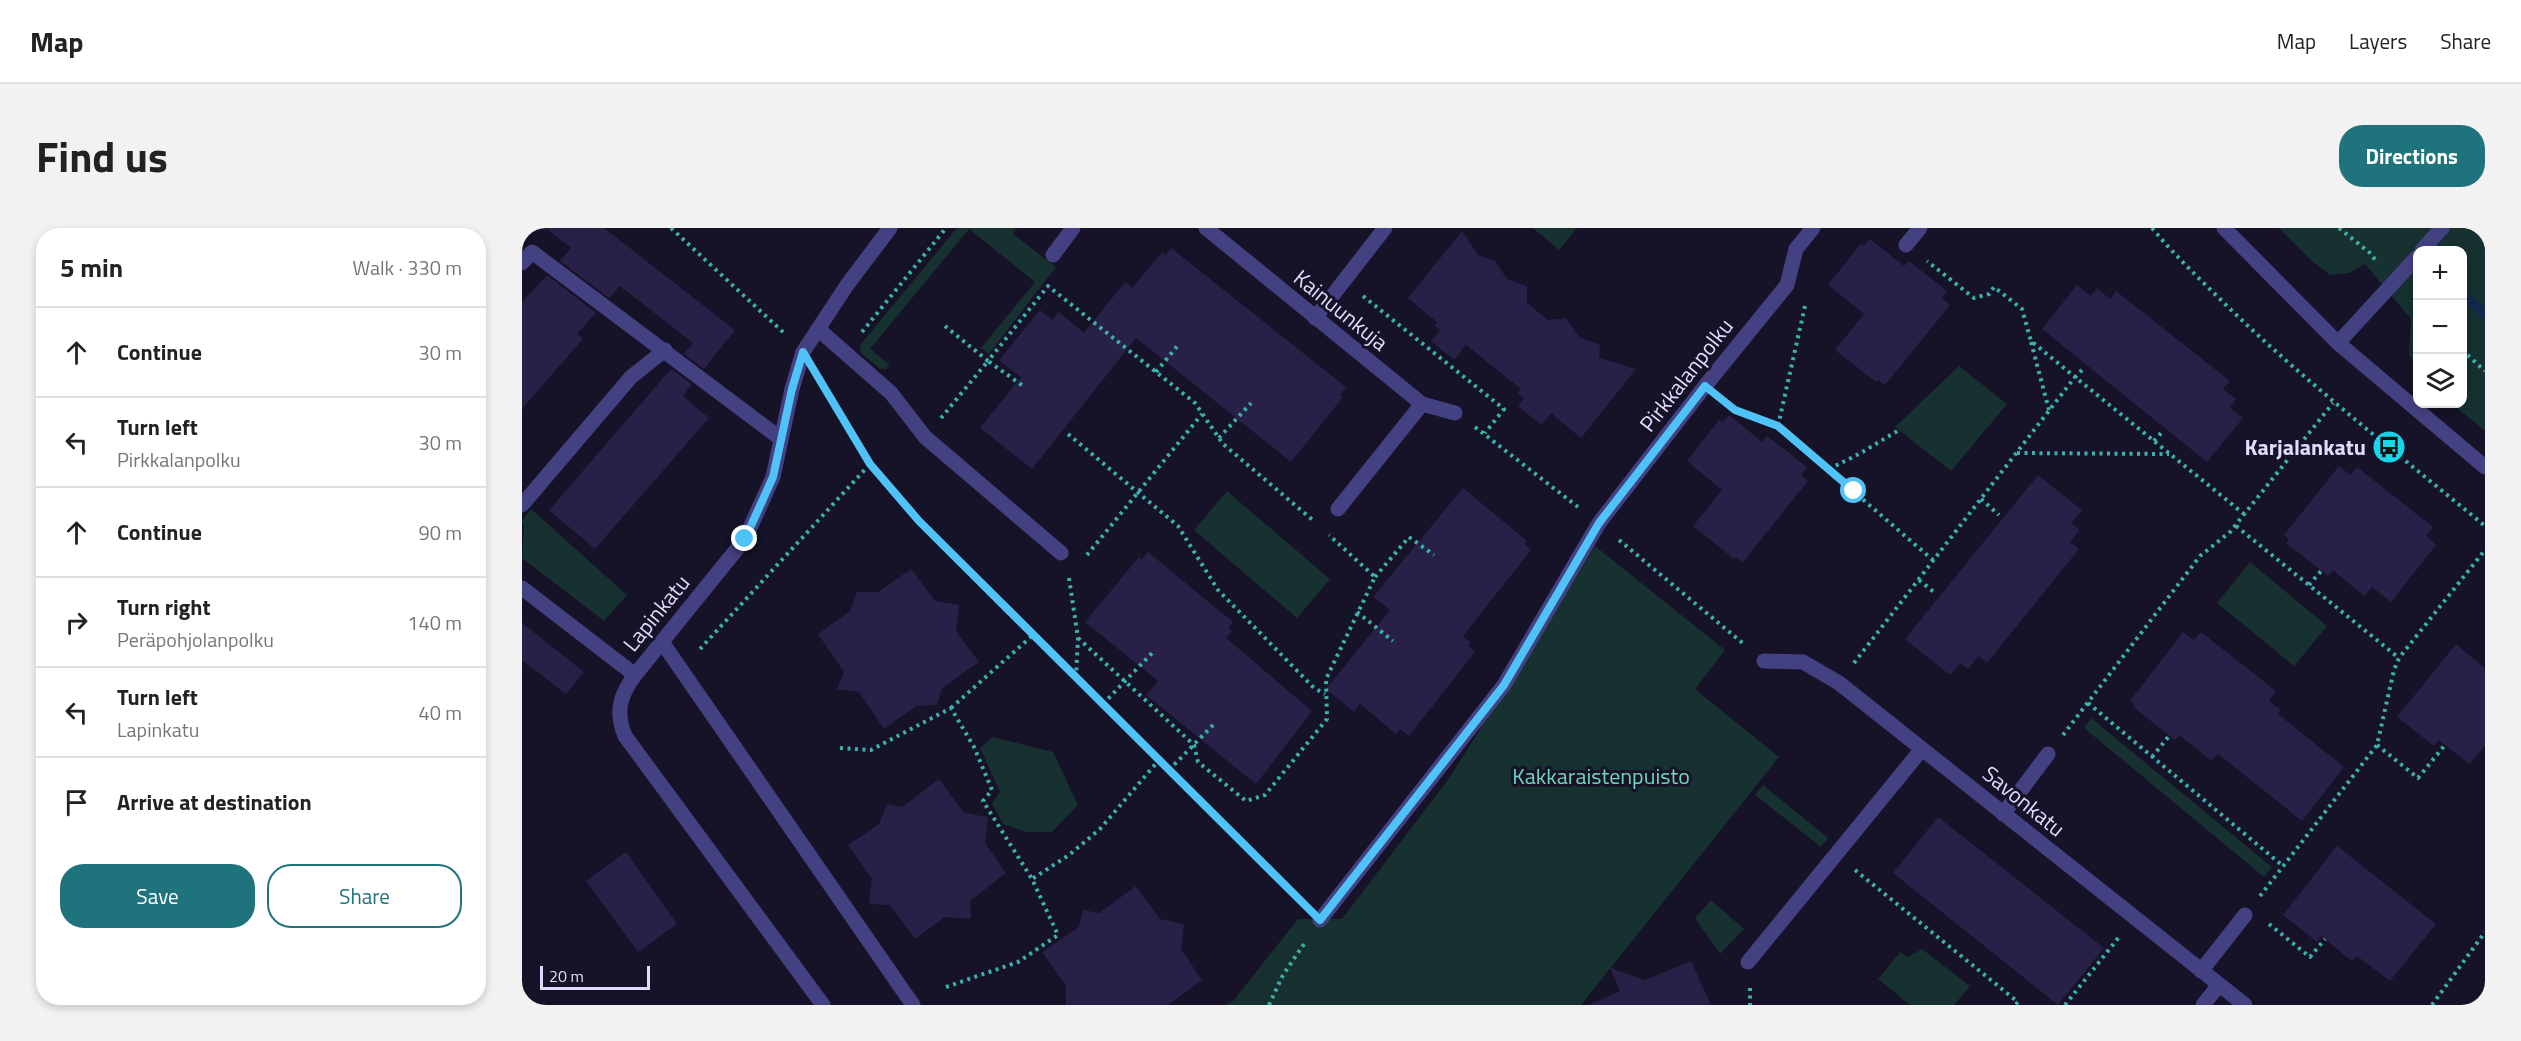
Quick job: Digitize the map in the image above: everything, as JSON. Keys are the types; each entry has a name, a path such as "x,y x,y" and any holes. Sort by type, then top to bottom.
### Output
{"street":[{"name":"Lapinkatu","path":"823,1005 625,736 621,724 620,702 625,689 635,675 745,539 773,477 792,389 803,352 847,285 890,228"},
{"path":"1053,255 1073,228"},
{"name":"Kainuunkuja","path":"1206,228 1422,404 1455,413"},
{"path":"1315,318 1385,228"},
{"name":"Pirkkalanpolku","path":"1320,920 1504,685 1599,523 1787,285 1796,249 1813,228"},
{"path":"1906,245 1920,228"},
{"path":"2223,228 2338,343 2485,467"},
{"path":"2426,246 2442,228"},
{"path":"522,263 532,252 781,439"},
{"path":"2338,343 2413,261"},
{"path":"818,329 891,393 925,437 1061,553"},
{"path":"522,506 631,377 665,350"},
{"path":"1338,509 1422,404"},
{"path":"522,588 635,675"},
{"path":"662,642 913,1005"},
{"name":"Savonkatu","path":"1764,661 1803,663 1839,683 2244,1005"},
{"path":"1748,962 1922,749"},
{"path":"2003,814 2048,754"},
{"path":"2201,971 2248,912"},
{"path":"2203,1005 2219,985"}],"path":[{"path":"671,228 803,352 870,464 919,521 1320,920 1283,975 1269,1005"},
{"path":"821,381 946,228"},
{"path":"2152,228 2172,252 2269,347 2333,403 2485,526"},
{"path":"2339,228 2370,253 2381,267"},
{"path":"1906,245 1974,298 1989,294 1994,287 2022,309 2049,410"},
{"path":"1344,280 1504,409 1485,433"},
{"path":"925,437 1048,286 1195,404 1219,438 1375,577"},
{"path":"1778,426 1806,305"},
{"path":"945,326 1023,386"},
{"path":"2031,342 2244,514"},
{"path":"1156,372 1179,344"},
{"path":"2467,354 2485,371"},
{"path":"1839,683 2082,370"},
{"path":"1705,386 1735,410 1778,426 1934,561"},
{"path":"1219,438 1251,403"},
{"path":"2048,754 2200,556 2236,525 2333,403"},
{"path":"1083,561 1202,414"},
{"path":"1828,469 1859,454 1899,429"},
{"path":"2154,441 2161,433"},
{"path":"1068,434 1178,526 1218,590 1314,688 1325,694"},
{"path":"2017,453 2169,454"},
{"path":"681,670 870,464"},
{"path":"1981,500 1999,515"},
{"path":"2236,525 2399,658"},
{"path":"1078,639 1194,746 1198,762 1246,801 1265,795 1328,719 1326,679 1375,577 1409,537 1434,555"},
{"path":"2325,939 2310,957 2248,912 2376,745 2399,658 2485,550"},
{"path":"1061,553 1069,578 1078,639 1076,677"},
{"path":"1069,578 1076,569"},
{"path":"2309,585 2321,571"},
{"path":"1919,580 1935,593"},
{"path":"1357,612 1393,641"},
{"path":"840,748 871,750 951,708 1033,635"},
{"path":"1103,704 1154,651"},
{"path":"2088,703 2283,866"},
{"path":"946,987 1018,962 1058,935 1032,879 983,801 992,790 974,747 951,708"},
{"path":"1169,770 1215,723"},
{"path":"2152,757 2169,736"},
{"path":"2376,745 2418,778 2445,745"},
{"path":"1032,879 1069,855 1100,829 1159,760"},
{"path":"1836,855 2019,1004"},
{"path":"2432,1005 2485,932"},
{"path":"2065,1005 2121,934"}],"green space":[{"path":"957,228 1017,228 1013,234 1056,267 989,354 981,348 1035,282 969,229 870,349 890,365 886,369 880,369 861,353 860,345"},
{"path":"1533,228 1577,228 1559,250"},
{"path":"2279,228 2477,228 2485,235 2485,431 2457,408 2467,408 2467,246 2413,246 2413,360 2409,354 2411,319 2365,264 2349,273 2330,275 2313,262"},
{"path":"1959,366 2007,404 1951,471 1895,427"},
{"path":"1227,491 1330,579 1297,618 1194,530"},
{"path":"531,509 627,595 604,621 522,558 524,528 522,521"},
{"name":"Kakkaraistenpuisto","path":"1595,546 1725,650 1695,689 1779,757 1581,1005 1225,1005 1233,1001 1298,919 1342,919 1450,777"},
{"path":"2250,562 2327,626 2294,666 2217,603"},
{"path":"2091,718 2272,867 2264,877 2084,728"},
{"path":"993,737 1053,752 1078,805 1052,832 1026,832 1003,824 992,803 1000,792 980,748"},
{"path":"1763,785 1828,838 1821,847 1755,795"},
{"path":"1711,900 1744,929 1720,954 1695,918"},
{"path":"1922,949 1970,986 1954,1005 1910,1005 1878,979 1900,952 1908,957"}],"building":[{"path":"546,228 604,228 735,330 704,369 684,354 693,343 620,286 609,298 560,261 571,248"},
{"path":"1462,231 1478,255 1495,261 1507,279 1527,286 1527,303 1548,320 1566,318 1579,337 1600,345 1599,358 1636,369 1581,438 1551,413 1541,425 1518,406 1524,398 1518,393 1521,389 1466,345 1454,360 1431,341 1440,330 1434,326 1437,322 1408,298"},
{"path":"1870,239 1904,266 1909,261 1947,291 1942,298 1950,305 1885,385 1878,380 1876,382 1835,350 1864,314 1828,285 1861,243 1864,246"},
{"path":"1171,248 1346,387 1340,395 1343,397 1291,462 1136,338 1032,469 980,428 1021,377 999,360 1040,310 1052,320 1059,312 1084,333 1125,282 1132,288 1162,252 1166,255"},
{"path":"547,275 596,313 577,334 583,339 522,409 522,302"},
{"path":"2077,285 2091,296 2097,288 2110,299 2116,291 2230,381 2223,389 2236,399 2230,408 2243,418 2207,462 2042,329"},
{"path":"671,369 692,384 683,396 709,418 595,549 549,510"},
{"path":"1729,415 1762,442 1767,436 1807,467 1801,475 1808,481 1743,562 1736,557 1734,559 1693,526 1722,490 1687,461 1719,420 1723,422"},
{"path":"2339,466 2350,475 2357,467 2433,527 2426,536 2436,545 2391,602 2372,587 2364,596 2333,570 2328,576 2286,543 2289,539 2284,535"},
{"path":"2038,475 2082,510 2071,523 2080,530 2070,542 2079,549 1987,663 1979,656 1968,669 1960,663 1950,675 1905,639"},
{"path":"1463,488 1527,541 1524,544 1531,550 1463,636 1471,643 1469,646 1475,652 1409,736 1400,729 1396,734 1360,704 1354,712 1326,689 1390,610 1373,597"},
{"path":"1148,552 1233,622 1228,628 1232,631 1226,638 1312,711 1256,784 1146,695 1158,681 1085,622 1139,557 1142,559"},
{"path":"911,569 935,601 959,605 956,631 979,662 942,688 937,705 916,706 884,729 859,692 837,689 844,672 818,634 850,611 857,592 878,592"},
{"path":"522,623 584,672 566,694 522,660"},
{"path":"2183,632 2194,640 2201,632 2276,691 2269,701 2281,710 2278,714 2344,767 2302,821 2218,754 2212,761 2179,735 2175,740 2133,707 2135,705 2130,701"},
{"path":"2456,644 2485,668 2485,746 2469,764 2439,740 2434,746 2397,717"},
{"path":"939,779 964,813 988,817 985,843 1006,873 970,901 971,919 945,917 915,939 890,905 869,904 872,879 848,845 879,824 887,804 902,807"},
{"path":"1938,817 2104,948 2058,1005 1893,873"},
{"path":"2337,846 2436,924 2390,981 2357,956 2352,961 2321,936 2317,942 2283,915"},
{"path":"626,852 677,924 638,952 586,881"},
{"path":"1136,886 1160,919 1184,924 1181,949 1202,980 1168,1005 1066,1005 1066,986 1042,952 1079,927 1083,910 1099,913"},
{"path":"1691,961 1711,1005 1589,1005 1620,991 1610,968 1645,980"}],"waterway":[{"path":"2467,298 2485,314"}],"place":[{"name":"Karjalankatu","path":"2389,447"}],"route":[{"path":"745,539 773,477 792,389 803,352 870,464 919,521 1320,920 1504,685 1599,523 1705,386 1735,410 1778,426 1854,491"}]}
